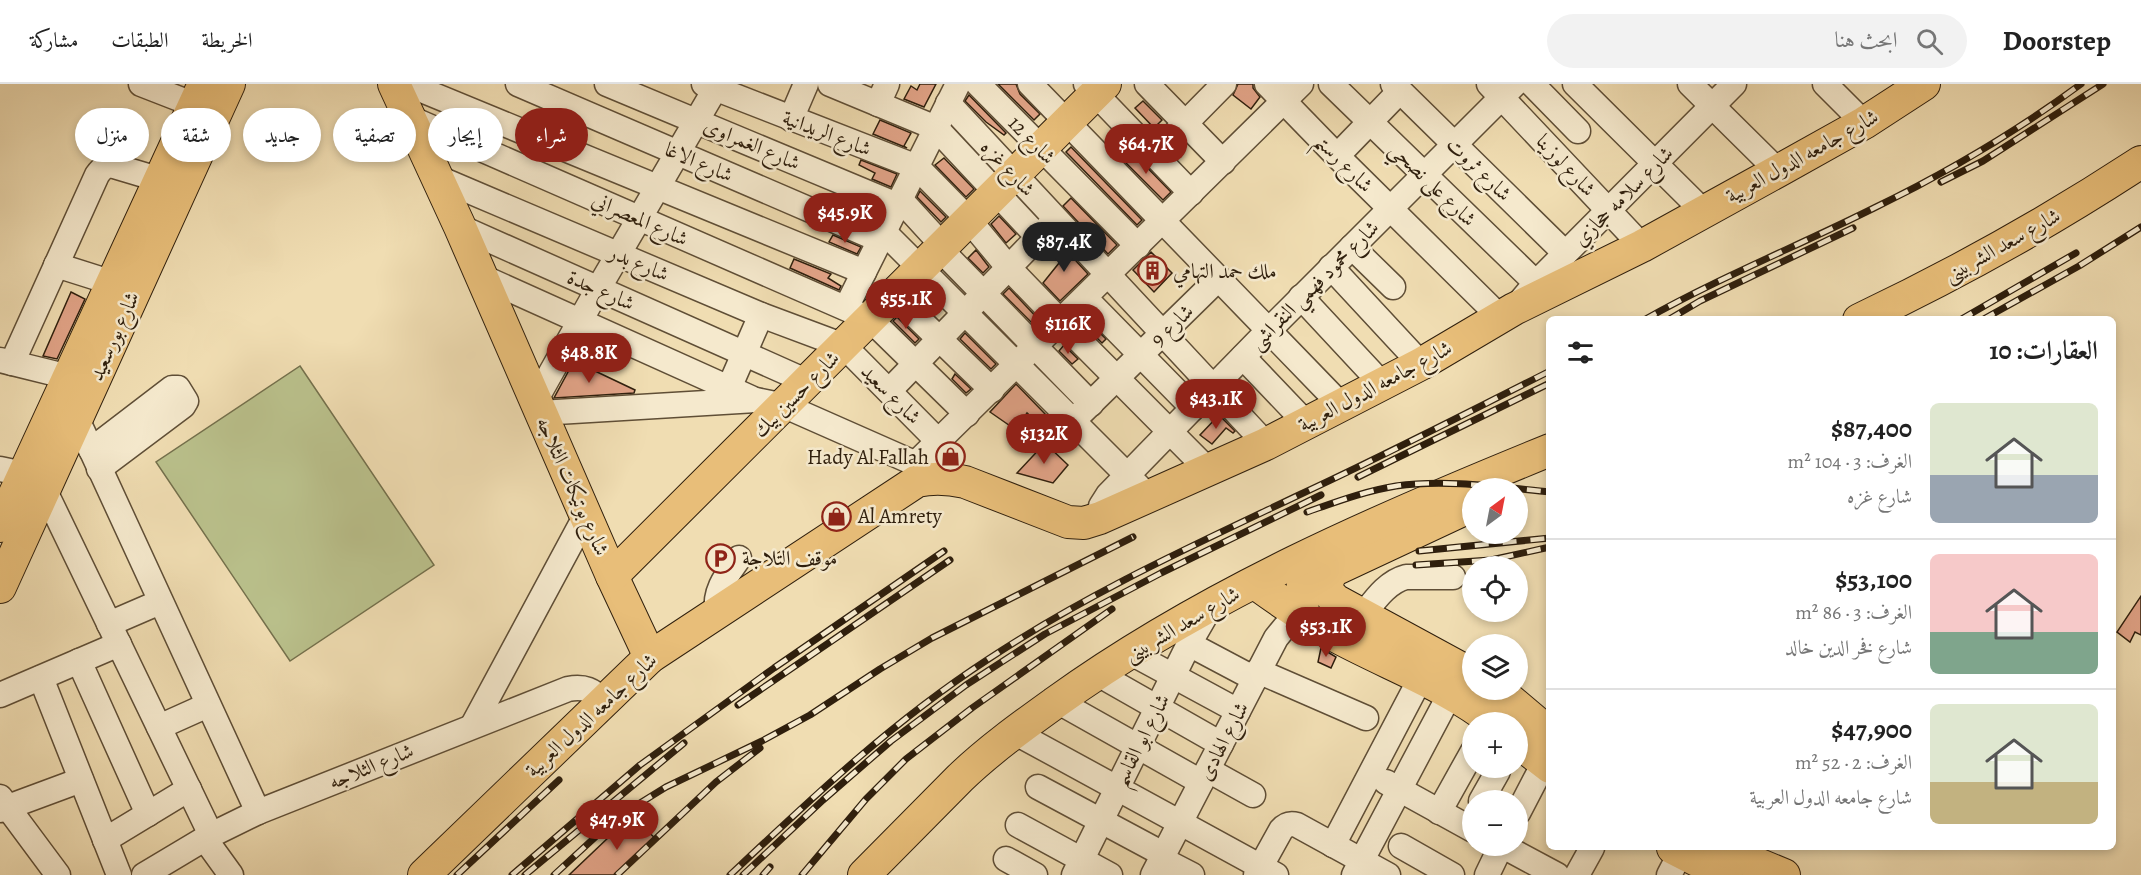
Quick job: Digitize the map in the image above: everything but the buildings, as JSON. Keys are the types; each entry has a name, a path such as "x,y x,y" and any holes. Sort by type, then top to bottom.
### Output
{"main road":[{"name":"شارع بورسعيد","path":"0,526 23,478 66,413 229,84"},
{"name":"شارع بوتيكات الثلاجه","path":"394,84 422,123 436,177 650,657"},
{"name":"شارع جامعه الدول العربية","path":"424,875 650,657 917,481 949,478 965,482 1068,522 1084,523 1100,518 1138,486 1207,469 1266,444 1421,364 1507,313 1642,246 1864,123 1914,86"},
{"name":"شارع حسين بيك","path":"612,576 770,403 808,382 844,346 858,314 894,295 1066,122 1095,87"},
{"name":"شارع بورسعيد","path":"66,413 69,376 199,94"},
{"name":"شارع سعد الشربينى","path":"1867,316 1998,248 2098,190 2141,162"},
{"name":"شارع سعد الشربينى","path":"1913,316 2017,259 2141,180"},
{"name":"شارع سعد الشربينى","path":"864,875 962,777 1057,701 1131,653 1255,583 1319,565 1457,504 1546,452"},
{"path":"1528,480 1546,473"},
{"name":"شارع بورسعيد","path":"0,587 23,478"},
{"path":"1319,565 1328,592 1335,600 1363,615 1427,665"},
{"path":"1303,617 1302,594 1319,565"},
{"path":"1255,583 1303,617 1333,634 1462,679"},
{"path":"1506,700 1546,751"},
{"path":"1528,746 1546,753"},
{"path":"1724,850 1784,875"},
{"path":"1674,858 1726,875"}],"street":[{"path":"141,84 199,94"},
{"path":"407,84 454,92 658,187 864,272"},
{"name":"شارع الاغا","path":"518,84 678,153 882,236"},
{"name":"شارع الغمراوى","path":"607,84 899,202"},
{"path":"791,119 807,84"},
{"path":"830,84 883,94 936,128 1005,184 1038,237"},
{"name":"شارع 12","path":"978,84 1138,246"},
{"path":"1030,84 1341,405"},
{"path":"1147,84 1222,162"},
{"path":"1155,155 1224,84"},
{"path":"915,464 1222,162 1275,93 1301,84"},
{"name":"شارع على نصحي","path":"1331,84 1536,282"},
{"path":"1532,84 1578,131"},
{"path":"1575,84 1703,211"},
{"path":"1690,84 1778,171"},
{"name":"شارع سلامه حجازي","path":"1507,313 1734,84"},
{"path":"1825,84 1864,123"},
{"path":"713,86 697,121 579,321 538,407 770,403"},
{"name":"شارع الريدانية","path":"713,86 791,119 917,167"},
{"path":"1095,87 1191,193"},
{"path":"1337,156 1370,123 1397,88"},
{"name":"شارع ثروت","path":"1397,88 1565,253"},
{"name":"شارع محمود فهمي النقراشى","path":"1138,486 1170,432 1301,297 1454,145 1502,88"},
{"name":"شارع لوزينا","path":"1502,88 1642,246"},
{"path":"422,123 454,92"},
{"name":"شارع رستم","path":"1275,93 1390,209 1507,313"},
{"path":"953,94 864,272 858,314 916,363 968,414"},
{"name":"شارع غزه","path":"953,94 1005,184 1056,219 1266,444"},
{"name":"شارع المعصراني","path":"422,123 858,314"},
{"path":"69,376 6,362 56,265 101,169 108,165 114,166 160,180"},
{"path":"917,167 969,220 1008,267 1207,469"},
{"name":"شارع بدر","path":"436,177 761,315 844,346"},
{"path":"899,202 934,254 964,313 1138,486"},
{"path":"888,391 1056,219"},
{"name":"شارع جدة","path":"460,227 808,382"},
{"path":"882,236 934,254 983,293 1091,404"},
{"path":"1352,247 1393,287"},
{"path":"56,265 113,283"},
{"path":"1331,267 1421,364"},
{"path":"480,276 729,388 949,478"},
{"name":"شارع 9","path":"1073,421 1219,278"},
{"path":"894,295 992,390"},
{"path":"1301,297 1382,384"},
{"path":"1085,298 1193,408"},
{"path":"729,388 761,315"},
{"name":"شارع سعيد","path":"844,346 939,442"},
{"path":"1243,357 1305,423"},
{"path":"911,414 940,387"},
{"path":"66,413 95,459 258,812"},
{"path":"95,459 137,428"},
{"path":"23,478 114,634 189,789 208,837 231,875"},
{"path":"473,725 586,515"},
{"path":"717,612 715,601 717,592 739,558"},
{"path":"1363,615 1388,586 1399,578 1453,577"},
{"path":"0,695 79,662 160,602"},
{"name":"شارع ابو القاسم","path":"1077,867 1189,644 1211,606"},
{"name":"شارع الهادى","path":"1159,863 1276,638 1285,627 1303,617"},
{"path":"1189,644 1257,675 1366,718"},
{"path":"1131,653 1238,711"},
{"path":"79,662 148,814"},
{"path":"1333,845 1427,665"},
{"path":"1098,674 1221,744"},
{"path":"40,678 119,875"},
{"path":"1358,868 1399,789 1462,679"},
{"name":"شارع الثلاجه","path":"144,875 208,837 258,812 568,689 582,687 591,689 604,701"},
{"path":"1057,701 1138,747 1253,795"},
{"path":"159,727 208,705"},
{"path":"1016,733 1180,822 1264,872 1281,830 1291,824 1298,825 1333,845 1358,868 1388,875"},
{"path":"1528,793 1546,758"},
{"path":"1439,812 1462,771"},
{"path":"1370,774 1439,812 1462,821"},
{"path":"58,875 2,804 81,780"},
{"path":"1038,787 1101,821 1159,863 1192,875"},
{"path":"105,840 189,789"},
{"path":"1018,825 1077,867 1110,875"},
{"path":"1401,846 1452,875"},
{"path":"1577,875 1591,850"},
{"path":"1487,875 1497,856"},
{"path":"1521,856 1557,875"},
{"path":"1006,859 1035,875"}],"green space":[{"path":"300,366 434,565 290,661 156,462"}],"railway":[{"path":"1651,316 1700,290 1928,181 2006,135 2081,84"},
{"path":"1941,182 1983,161 2103,84"},
{"path":"1989,316 2079,266 2141,227"},
{"path":"1675,316 1700,301 1853,228"},
{"path":"1967,316 2076,253"},
{"path":"730,875 823,789 918,709 1025,636 1141,571 1395,449 1546,373"},
{"path":"1358,477 1546,385"},
{"path":"1307,512 1373,491 1415,484 1473,484 1546,492"},
{"path":"743,875 823,800 891,741 966,685 1045,634 1161,573 1321,495"},
{"path":"554,875 616,818 666,787 810,715 932,638 1133,537"},
{"path":"1419,551 1546,538"},
{"path":"1416,565 1491,560 1546,548"},
{"path":"512,875 640,765 774,668 944,551"},
{"path":"738,705 950,560"},
{"path":"802,875 866,799 906,759 972,708 1112,609"},
{"path":"525,875 684,743"},
{"path":"617,875 716,782 760,748"},
{"path":"457,875 559,780"},
{"path":"763,875 770,867"}],"place":[{"name":"ملك حمد التهامي","path":"1152,271"},
{"name":"Hady Al Fallah","path":"950,457"},
{"name":"Al Amrety","path":"837,516"},
{"name":"موقف التلاجة","path":"721,558"}]}
